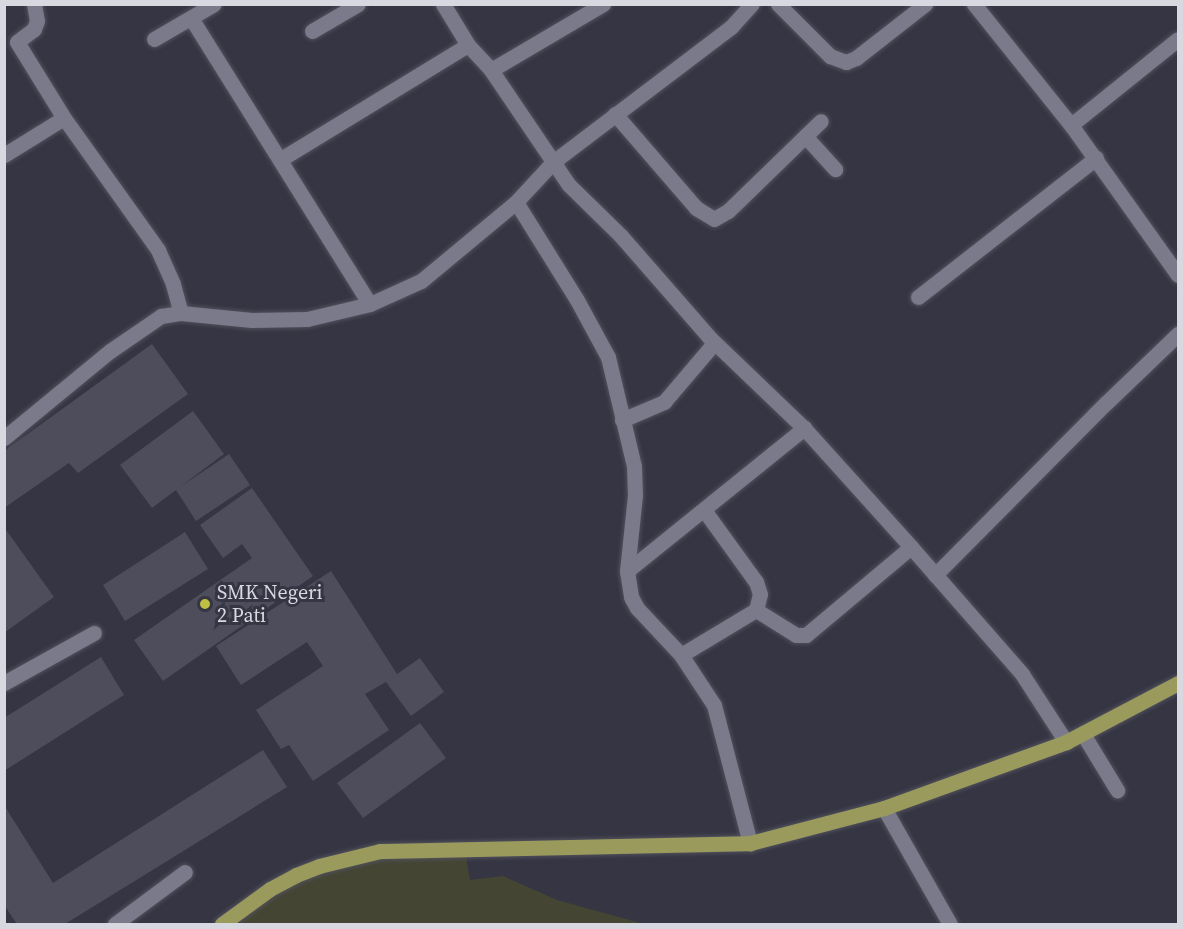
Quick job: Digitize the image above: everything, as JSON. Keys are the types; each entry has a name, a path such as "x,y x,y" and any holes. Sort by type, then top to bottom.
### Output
{"main road":[{"path":"222,924 283,881 319,866 380,851 750,843 884,808 1066,742 1179,683"}],"street":[{"path":"154,39 214,4"},
{"path":"312,31 358,4"},
{"path":"443,4 468,45 491,70 569,186 621,236 714,343 804,428 1022,674 1066,742"},
{"path":"491,70 603,4"},
{"path":"4,438 147,323 161,316 181,313 282,321 307,319 370,304 421,280 516,202 553,162 731,27 752,4"},
{"path":"778,4 830,56 846,62 856,58 925,4"},
{"path":"974,4 1096,158 1179,275"},
{"path":"38,6 38,21 34,29 11,46 158,249 173,284 181,313"},
{"path":"191,18 370,304"},
{"path":"1071,125 1178,41"},
{"path":"281,159 468,45"},
{"path":"615,114 696,208 714,219 728,211 821,122"},
{"path":"4,155 64,118"},
{"path":"805,136 835,169"},
{"path":"918,297 1096,158"},
{"path":"516,202 603,344 620,400 622,420 634,466 635,495 627,571 632,597 637,608 681,655 707,691 719,717 750,843"},
{"path":"935,575 1106,403 1179,334"},
{"path":"622,420 664,402 714,343"},
{"path":"627,571 804,428"},
{"path":"704,510 759,587 756,610"},
{"path":"756,610 796,635 806,636 910,547"},
{"path":"681,655 756,610"},
{"path":"4,683 94,633"},
{"path":"1083,734 1117,790"},
{"path":"884,808 950,924"},
{"path":"115,924 185,872"}],"green space":[{"path":"466,856 470,880 503,876 557,900 644,924 234,924 287,884 355,860"}],"building":[{"path":"152,344 188,394 78,473 69,463 4,508 4,451"},
{"path":"193,411 224,454 180,487 229,454 250,485 196,521 176,490 152,508 120,465"},
{"path":"252,488 313,576 163,681 134,640 252,558 242,544 223,558 200,525"},
{"path":"4,527 54,597 4,633"},
{"path":"185,532 208,569 125,621 103,585"},
{"path":"331,571 397,674 420,658 444,692 411,716 386,682 365,694 389,730 313,781 289,745 281,749 256,710 323,666 307,642 241,685 216,646"},
{"path":"101,657 124,695 4,771 4,718"},
{"path":"420,723 446,758 363,818 337,783"},
{"path":"263,750 287,787 65,924 17,924 4,905 4,805 53,883"}],"place":[{"name":"SMK Negeri 2 Pati","path":"205,604"}]}
